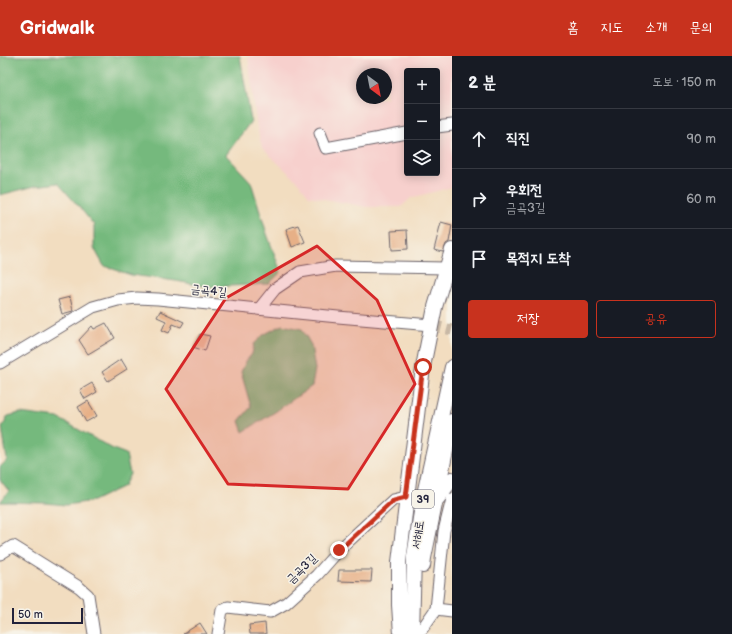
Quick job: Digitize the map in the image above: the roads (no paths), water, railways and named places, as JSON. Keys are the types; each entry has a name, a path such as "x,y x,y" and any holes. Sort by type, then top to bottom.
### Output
{"main road":[{"path":"401,634 399,562 423,367 431,325 452,250"},
{"name":"서해로","path":"419,632 414,557 421,513 452,367"},
{"name":"서해로","path":"419,632 424,558 452,421"},
{"path":"435,502 452,479"}],"street":[{"path":"440,127 452,125"},
{"path":"320,134 326,148 404,134"},
{"path":"259,309 275,289 300,272 336,266 446,268"},
{"name":"금곡4길","path":"0,363 93,307 118,300 137,298 431,325"},
{"name":"금곡3길","path":"218,634 222,610 228,607 270,612 286,603 317,575 339,550 394,500 406,497"},
{"path":"419,632 436,609 444,531 452,499"},
{"path":"0,554 13,546 79,586 88,595 94,634"},
{"path":"436,609 452,611"}],"tunnel":[{"path":"431,325 452,330"}]}
